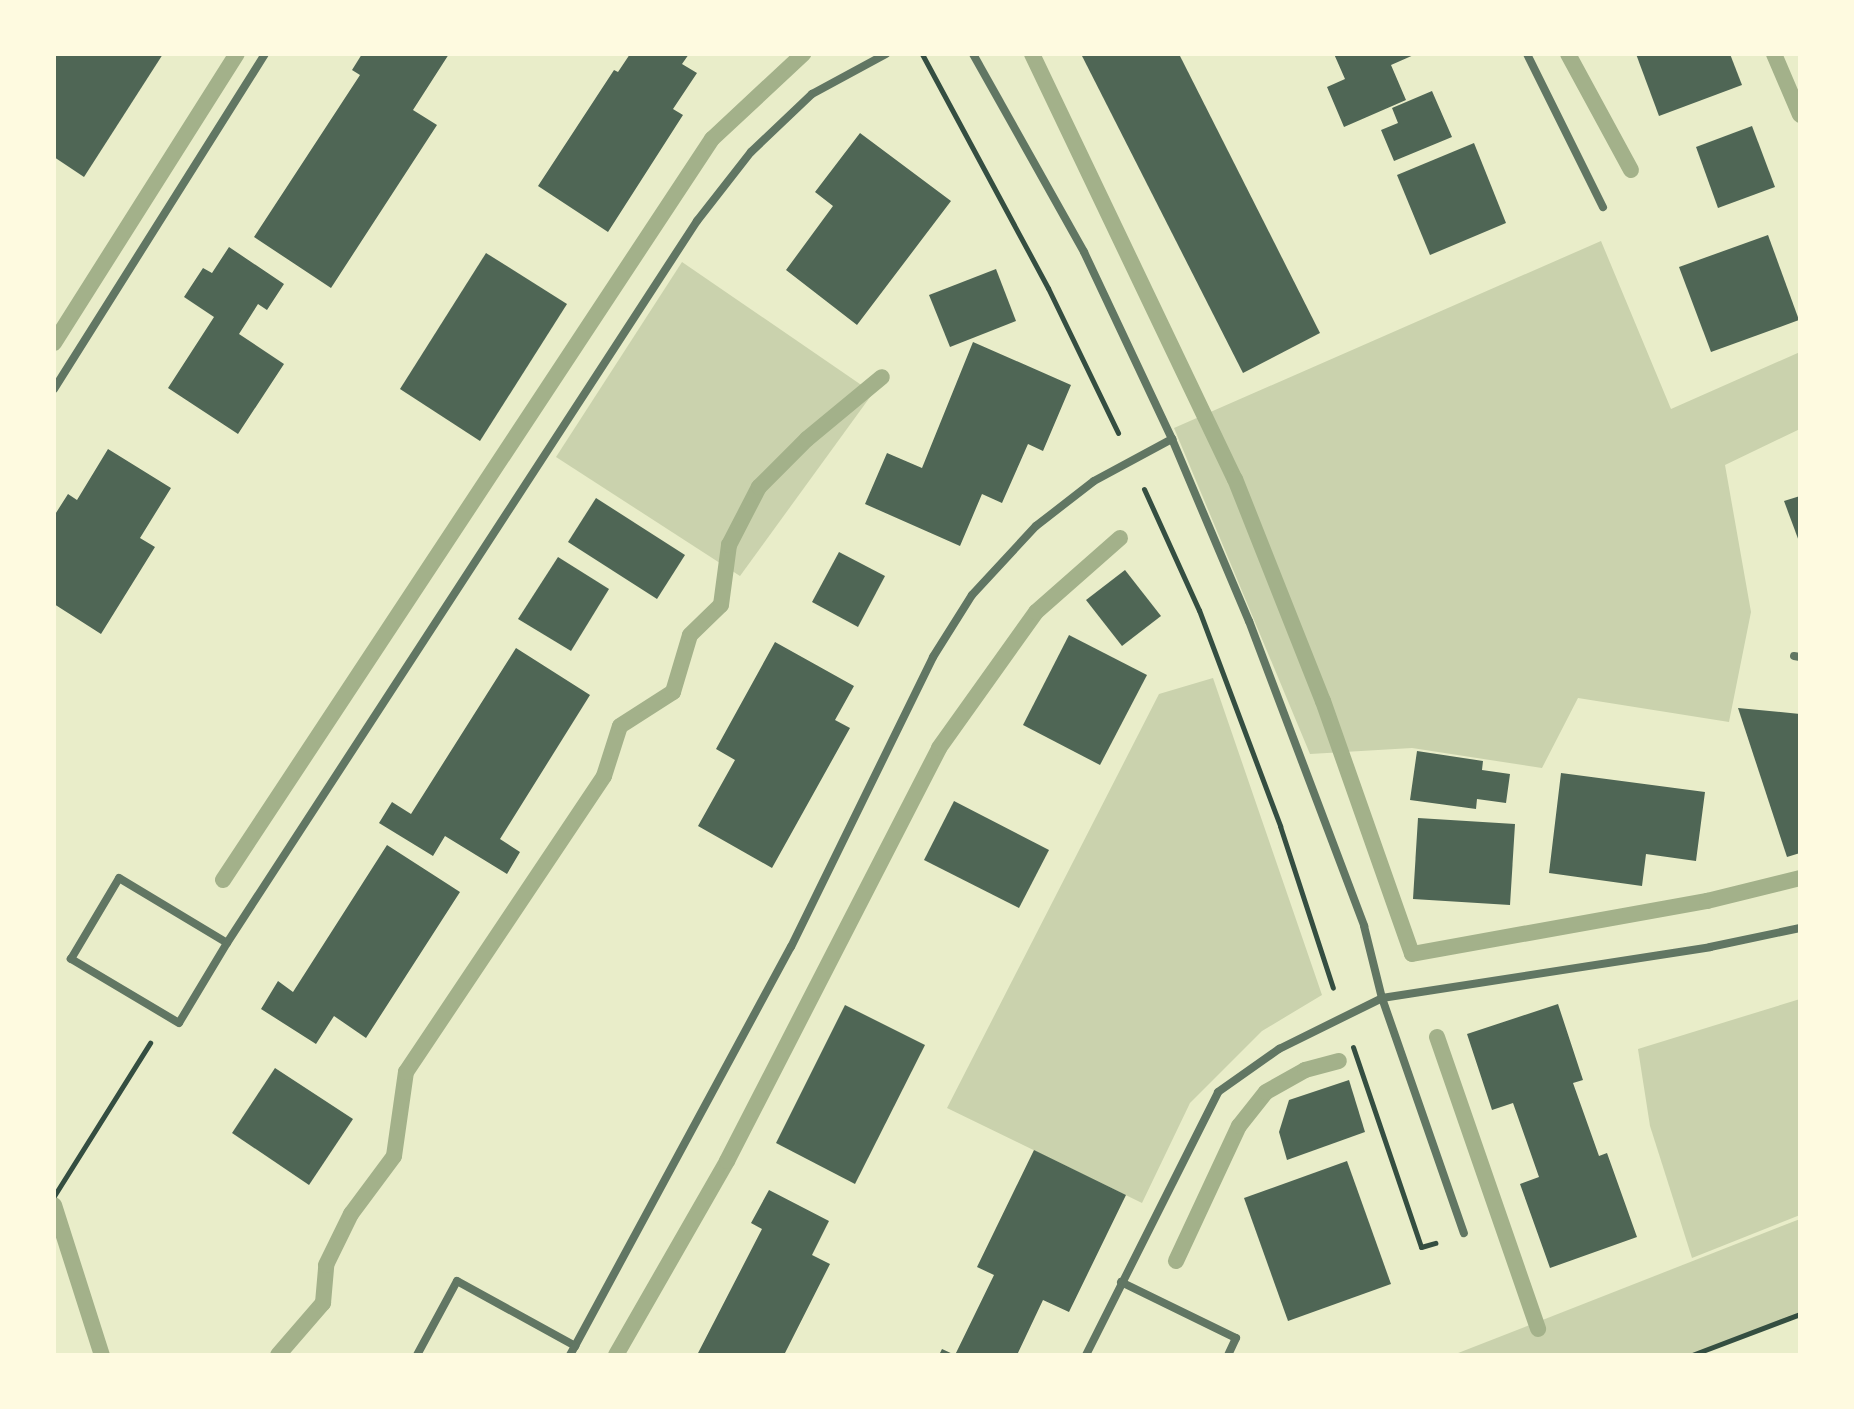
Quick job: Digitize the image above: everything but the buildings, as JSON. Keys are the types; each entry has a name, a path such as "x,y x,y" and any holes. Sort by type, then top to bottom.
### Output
{"street":[{"path":"54,389 265,54"},
{"path":"227,943 119,878 71,959 179,1023 227,943 697,221 751,152 812,94 886,54"},
{"path":"973,54 1084,252 1172,439 1278,693 1364,926 1382,998 1464,1233"},
{"path":"1527,54 1603,207"},
{"path":"417,1355 457,1281 573,1351 791,947 933,657 972,595 1036,526 1094,481 1172,439"},
{"path":"1086,1355 1218,1092 1279,1049 1342,1015 1382,998 1710,947 1800,928"},
{"path":"1121,1282 1236,1338 1228,1355"}],"path":[{"path":"922,54 1048,288 1199,610 1280,826 1421,1247 1464,1233"},
{"path":"54,1196 167,1016"},
{"path":"1692,1355 1800,1314"}],"green space":[{"path":"1601,241 1671,409 1800,352 1800,429 1725,465 1751,612 1729,722 1578,698 1542,768 1412,748 1310,754 1174,428"},
{"path":"682,262 873,393 740,576 556,457"},
{"path":"1213,678 1322,995 1262,1031 1190,1103 1142,1203 947,1108 1159,694"},
{"path":"1800,999 1800,1215 1692,1258 1650,1126 1638,1049"},
{"path":"1800,1219 1800,1313 1690,1355 1453,1355"}],"waterway":[{"path":"54,343 237,54"},
{"path":"223,880 712,139 803,54"},
{"path":"1032,54 1235,479 1323,701 1412,954 1707,901 1800,878"},
{"path":"1568,54 1631,170"},
{"path":"1774,54 1800,115"},
{"path":"278,1355 323,1303 326,1265 351,1214 394,1156 406,1072 604,776 620,726 673,692 690,635 721,605 729,545 759,487 807,439 882,377"},
{"path":"616,1355 727,1161 939,748 1036,612 1120,538"},
{"path":"1437,1037 1538,1329"},
{"path":"1176,1261 1239,1126 1266,1092 1305,1070 1339,1061"},
{"path":"54,1205 102,1355"}]}
